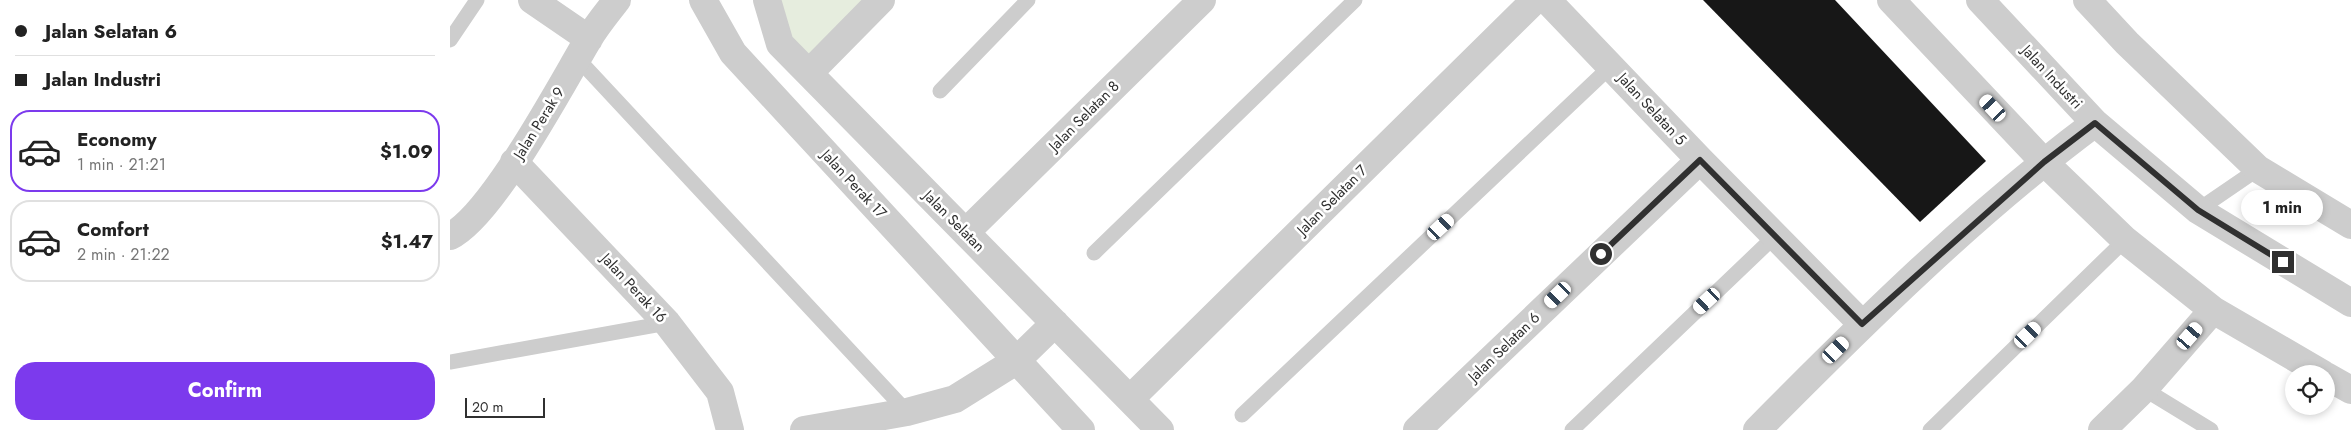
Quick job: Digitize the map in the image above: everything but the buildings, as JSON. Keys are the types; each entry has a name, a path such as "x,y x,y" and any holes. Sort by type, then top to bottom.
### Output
{"street":[{"path":"532,0 583,49"},
{"name":"Jalan Perak 9","path":"450,236 458,232 485,205 514,162 583,49 617,0"},
{"name":"Jalan Perak 17","path":"703,0 734,53 1081,430"},
{"name":"Jalan Selatan","path":"766,0 780,44 1160,430"},
{"path":"809,73 881,0"},
{"name":"Jalan Selatan 8","path":"966,232 1202,0"},
{"name":"Jalan Selatan 7","path":"1130,399 1535,0"},
{"name":"Jalan Selatan 5","path":"1547,0 1700,160 1862,324"},
{"path":"1891,0 2044,162 2125,240 2213,310 2308,365"},
{"name":"Jalan Industri","path":"1980,0 2095,123 2198,210 2351,303"},
{"path":"2087,0 2127,43 2258,169 2351,225"},
{"path":"1757,430 1862,324 2044,162 2095,123"},
{"name":"Jalan Selatan 6","path":"1417,430 1700,160"},
{"name":"Jalan Perak 16","path":"514,162 667,323 720,392 730,430"},
{"path":"2102,430 2144,389 2213,310"},
{"path":"804,430 907,412 955,399 1016,361 1055,323"},
{"path":"2335,381 2351,390"}],"lane":[{"path":"450,40 477,0"},
{"path":"940,91 1028,0"},
{"path":"1094,253 1355,0"},
{"path":"583,49 907,412"},
{"path":"1242,415 1611,66"},
{"path":"2198,210 2258,169"},
{"path":"1572,430 1775,236"},
{"path":"1930,430 2125,240"},
{"path":"450,362 667,323"},
{"path":"2144,389 2211,430"}],"green space":[{"path":"767,0 881,0 809,73"}],"route":[{"path":"1601,254 1700,160 1862,324 2044,162 2095,123 2198,210 2283,262"}]}
